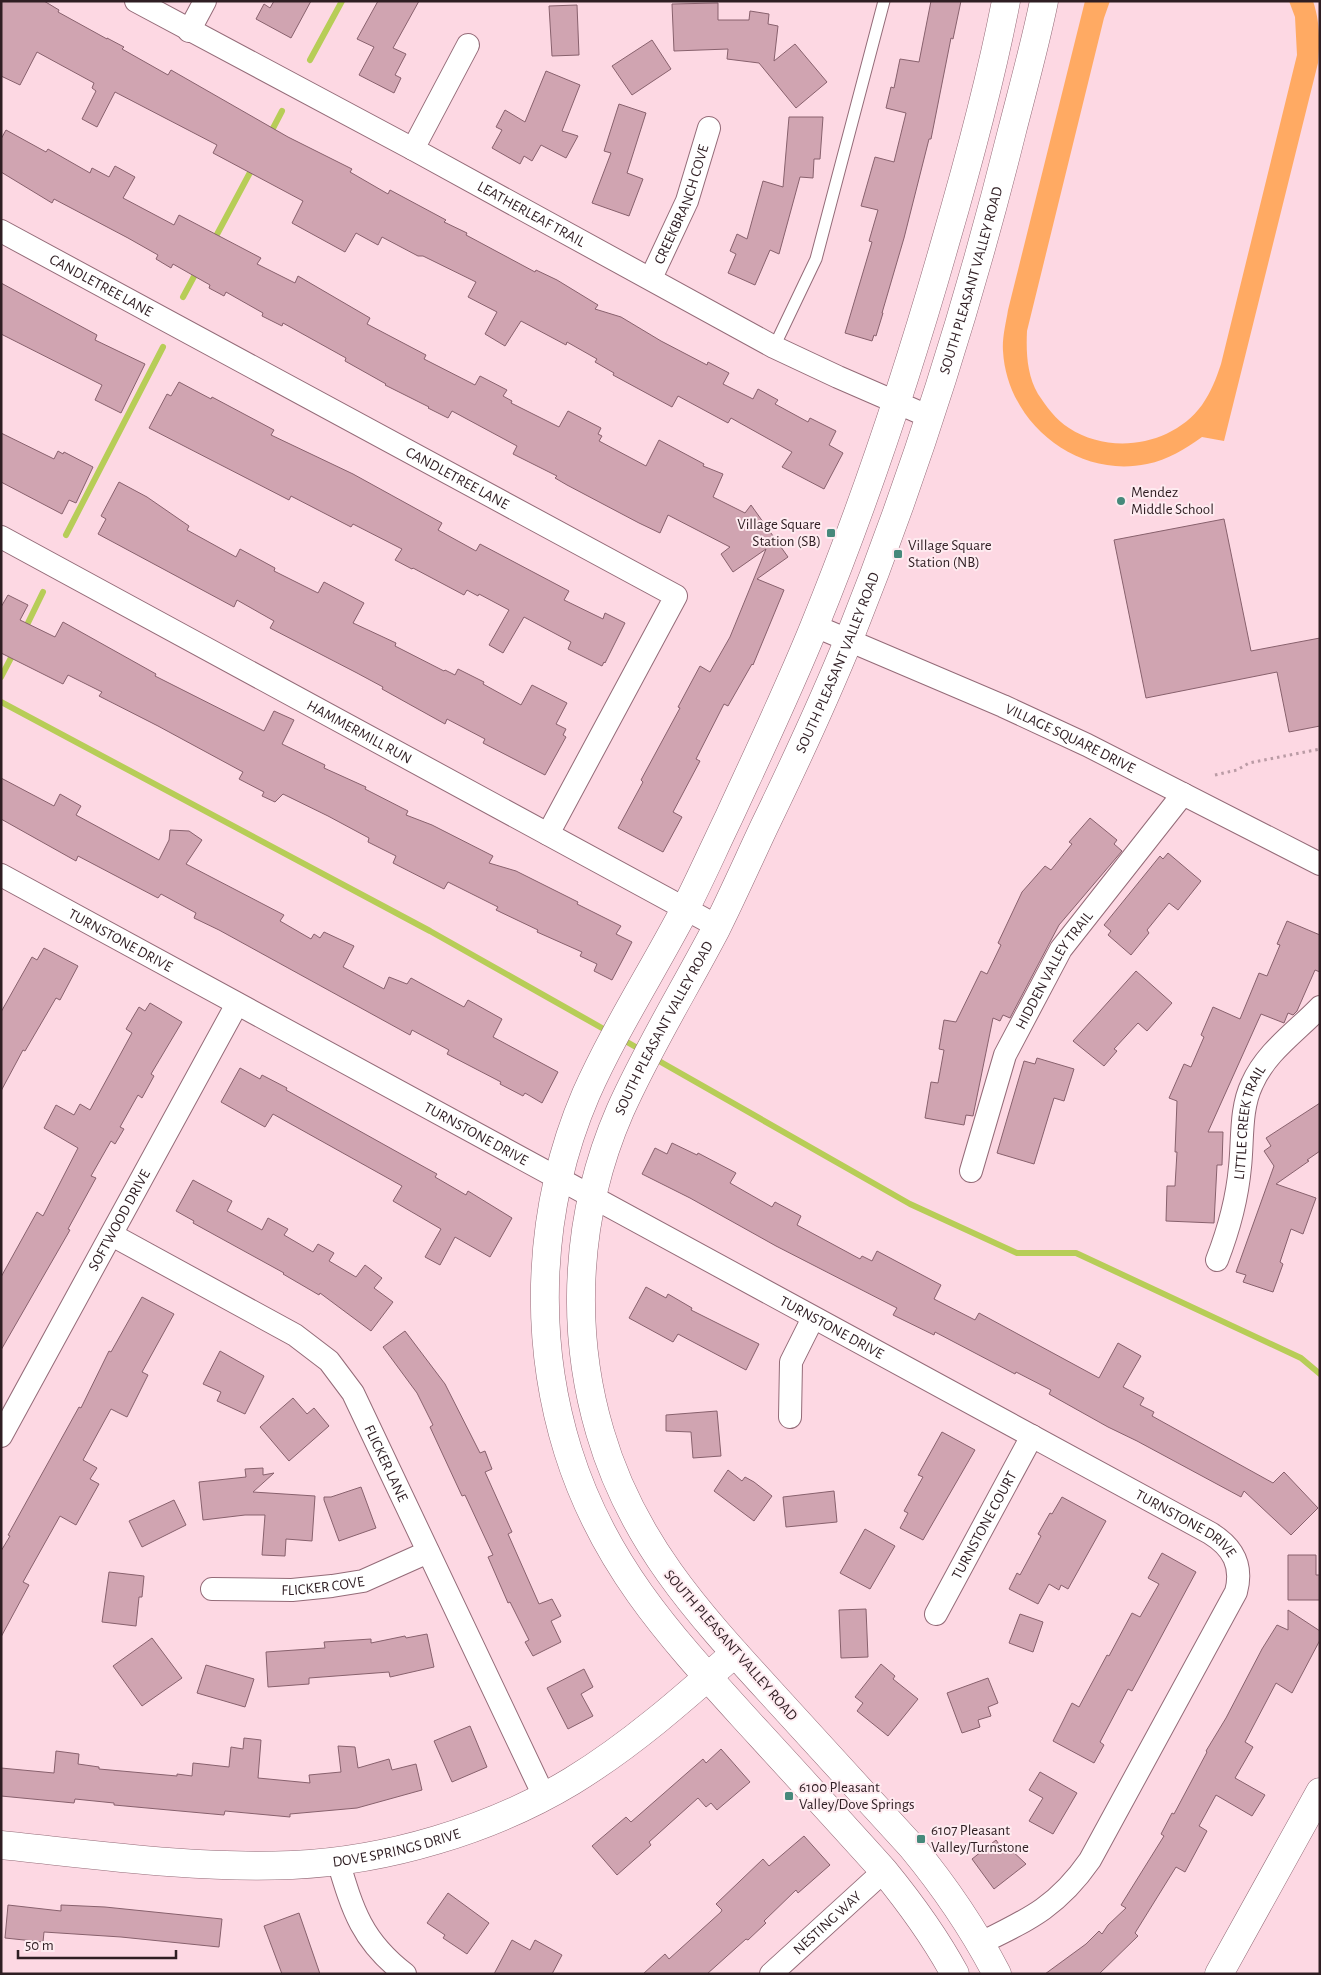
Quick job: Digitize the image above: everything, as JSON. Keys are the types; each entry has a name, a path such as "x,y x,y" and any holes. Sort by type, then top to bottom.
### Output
{"main road":[{"path":"955,1974 937,1941 914,1907 884,1871 707,1677 628,1580 596,1520 568,1451 555,1401 548,1360 546,1265 548,1238 558,1179 582,1106 604,1057 685,909 759,754 814,626 872,473 932,289 964,176 1006,1"},
{"name":"SOUTH PLEASANT VALLEY ROAD","path":"997,1974 957,1904 912,1847 734,1653 674,1582 658,1559 626,1501 601,1435 585,1366 582,1329 582,1263 592,1197 604,1151 618,1116 717,926 791,772 848,640 930,417 998,189 1044,1"},
{"name":"DOVE SPRINGS DRIVE","path":"1,1845 201,1863 292,1865 338,1861 382,1853 458,1833 544,1796 586,1772 653,1724 734,1653"},
{"path":"1219,1974 1320,1792"}],"street":[{"name":"LEATHERLEAF TRAIL","path":"136,1 652,278 774,347 930,417"},
{"path":"189,31 205,1"},
{"path":"413,149 468,45"},
{"name":"CREEKBRANCH COVE","path":"652,278 687,201 709,128"},
{"name":"CANDLETREE LANE","path":"1,231 676,596 548,834"},
{"name":"HAMMERMILL RUN","path":"1,537 717,926"},
{"name":"VILLAGE SQUARE DRIVE","path":"814,626 1053,729 1320,864"},
{"name":"HIDDEN VALLEY TRAIL","path":"972,1171 1005,1055 1061,949 1183,794"},
{"name":"TURNSTONE DRIVE","path":"4,884 237,1004 1220,1539 1234,1555 1238,1565 1238,1584 1232,1601 1090,1860 1078,1877 1046,1908 1027,1921 981,1943"},
{"name":"SOFTWOOD DRIVE","path":"1,1436 237,1004"},
{"name":"LITTLE CREEK TRAIL","path":"1217,1260 1230,1226 1237,1194 1245,1106 1251,1084 1264,1063 1286,1038 1320,1007"},
{"name":"FLICKER LANE","path":"112,1235 295,1335 329,1361 353,1393 544,1796"},
{"path":"790,1417 791,1362 813,1318"},
{"name":"TURNSTONE COURT","path":"936,1614 1032,1436"},
{"name":"FLICKER COVE","path":"212,1589 292,1590 363,1581 428,1552"},
{"path":"338,1861 351,1906 361,1926 380,1951 406,1974"},
{"name":"NESTING WAY","path":"771,1974 884,1871"}],"lane":[{"path":"774,347 816,259 884,1"}],"path":[{"path":"1215,775 1238,770 1249,763 1320,749"}],"shaded area":[{"path":"1085,1 1110,1 1104,18 1027,331 1027,356 1029,372 1034,387 1052,413 1069,428 1103,442 1140,442 1174,430 1189,419 1202,405 1211,390 1221,364 1297,55 1295,17 1289,1 1313,1 1318,24 1318,63 1224,441 1202,437 1162,460 1147,464 1121,466 1096,463 1072,454 1050,440 1032,422 1017,401 1007,377 1003,351 1008,310"}],"building":[{"path":"1,1 44,1 59,10 58,12 124,47 122,49 168,75 171,70 288,137 352,169 350,172 388,194 390,190 446,220 444,222 467,233 466,235 535,272 536,270 557,280 598,305 595,309 621,317 707,365 708,362 729,373 723,384 753,399 758,389 778,400 775,404 808,422 810,418 836,431 829,445 843,453 824,489 782,467 792,452 731,418 728,423 678,396 672,407 613,375 614,373 595,362 597,359 567,342 566,345 521,321 505,346 485,334 497,312 468,297 476,282 423,256 418,256 382,237 378,245 356,233 345,252 292,223 303,201 213,153 217,145 115,92 97,127 82,119 96,91 92,88 94,83 37,52 20,85 1,76"},
{"path":"274,1 311,1 291,38 256,19 264,4 270,8"},
{"path":"378,1 419,1 393,48 406,54 395,75 401,78 394,93 359,75 374,47 357,39"},
{"path":"931,1 961,1 953,39 951,38 931,139 929,139 883,313 876,336 874,335 872,341 845,333 872,242 869,241 878,210 861,206 875,157 894,162 906,113 886,108 891,87 894,88 900,59 919,62"},
{"path":"718,3 718,20 749,20 750,11 769,14 768,24 778,26 774,61 795,44 827,82 796,108 759,63 727,59 728,49 674,51 672,4"},
{"path":"577,5 579,55 552,56 549,6"},
{"path":"652,40 671,69 632,95 612,66"},
{"path":"546,71 580,85 562,131 578,136 566,158 541,145 532,161 524,156 520,164 492,148 502,130 496,127 505,110 525,122"},
{"path":"619,104 646,113 627,173 643,179 629,216 592,203 611,153 604,151"},
{"path":"789,117 823,117 820,159 814,159 813,178 800,177 779,254 770,250 755,285 728,273 736,254 730,251 737,234 747,239 763,181 783,187"},
{"path":"6,130 46,152 48,149 90,173 92,168 109,177 115,166 135,177 123,198 174,225 179,215 261,258 257,264 295,283 298,276 370,318 367,324 426,355 424,359 475,385 480,376 507,390 503,396 512,401 511,403 559,427 568,411 601,428 598,434 602,436 599,441 646,466 659,440 704,464 703,466 723,474 713,497 745,513 751,505 788,557 757,579 784,590 753,665 728,706 724,704 696,759 700,761 673,812 682,817 663,852 618,828 643,782 641,780 680,708 678,707 700,666 710,672 730,637 766,549 733,572 721,554 730,547 668,515 660,533 639,523 567,485 555,478 557,476 513,454 517,446 452,411 448,418 428,408 385,385 345,361 346,358 283,323 282,326 262,316 263,313 226,292 224,296 209,288 210,285 173,264 171,268 156,259 158,255 128,238 54,199 52,203 1,172 1,139"},
{"path":"1,283 97,335 95,340 145,364 121,413 95,400 102,385 1,334"},
{"path":"179,382 274,430 271,435 353,474 442,523 438,530 476,551 480,544 569,591 564,600 603,619 605,613 625,623 605,663 602,666 568,649 571,642 524,617 503,653 489,645 509,610 479,594 478,596 467,590 464,595 412,569 395,560 402,549 353,524 351,527 291,496 289,500 149,428 167,394 171,396"},
{"path":"1,433 54,459 58,451 63,454 64,452 93,467 76,503 69,500 62,514 1,482"},
{"path":"119,482 147,497 189,526 187,530 236,557 240,549 275,568 274,571 318,593 324,582 364,603 353,623 396,643 395,646 444,671 455,675 458,669 484,682 483,684 521,705 532,685 567,703 556,724 566,729 563,735 566,737 545,775 483,743 485,739 447,719 445,724 382,689 383,687 270,628 274,621 237,600 234,607 98,534 106,519 101,516"},
{"path":"1224,519 1251,651 1320,638 1320,726 1289,732 1277,672 1146,698 1114,540"},
{"path":"8,595 28,605 20,620 55,637 63,622 156,674 155,676 264,731 274,711 294,720 282,744 325,765 324,768 366,787 365,789 408,811 406,815 432,825 493,856 489,863 516,871 621,926 616,934 632,942 612,980 594,971 597,964 580,956 582,952 537,932 538,930 496,910 498,907 448,882 444,889 393,863 396,856 368,842 369,838 328,816 283,794 275,802 262,796 264,792 239,779 243,772 99,696 102,692 68,675 63,684 1,653 1,607"},
{"path":"1,778 54,806 60,794 81,806 76,815 159,860 169,840 170,830 189,831 202,840 186,864 284,915 280,921 311,939 314,934 320,938 324,932 354,946 343,967 384,989 389,977 407,984 411,978 464,1007 468,1000 502,1019 493,1037 558,1072 542,1103 525,1093 523,1096 500,1084 501,1082 447,1054 449,1050 412,1030 410,1035 194,918 196,913 161,894 158,898 78,856 76,861 1,819"},
{"path":"1090,818 1117,840 1114,844 1122,851 1059,925 1010,1018 1003,1015 1000,1021 993,1018 973,1116 966,1115 964,1125 925,1118 931,1082 938,1083 944,1050 939,1049 944,1020 956,1022 981,971 987,974 1001,945 998,943 1022,892 1045,866 1051,870 1072,844 1069,842"},
{"path":"1168,853 1201,881 1178,910 1169,903 1147,930 1149,933 1131,955 1108,935 1111,931 1104,925 1160,856 1163,859"},
{"path":"1287,921 1320,935 1320,972 1315,970 1297,1011 1293,1015 1288,1013 1284,1023 1261,1014 1208,1132 1223,1132 1222,1165 1217,1165 1214,1223 1166,1221 1167,1186 1175,1186 1177,1152 1175,1152 1177,1101 1169,1098 1184,1064 1191,1067 1204,1037 1201,1035 1213,1007 1240,1019 1259,973 1267,976 1280,945 1277,944"},
{"path":"44,948 78,966 60,1000 56,998 25,1051 23,1050 1,1091 1,1012 32,957 37,960"},
{"path":"1136,971 1172,1003 1147,1031 1138,1023 1114,1049 1117,1051 1104,1066 1073,1041"},
{"path":"150,1003 182,1022 151,1074 154,1076 142,1098 138,1095 120,1127 124,1129 115,1144 111,1141 91,1176 96,1178 68,1229 70,1230 1,1350 1,1277 37,1212 43,1216 78,1148 44,1128 56,1105 74,1115 80,1104 90,1110 132,1033 126,1029 139,1007 145,1011"},
{"path":"1037,1058 1074,1069 1064,1101 1054,1098 1034,1164 997,1153 1024,1061 1035,1064"},
{"path":"240,1068 260,1079 262,1075 287,1088 286,1090 437,1174 435,1177 466,1195 468,1191 512,1218 490,1257 455,1237 440,1265 425,1257 441,1229 393,1201 402,1186 273,1114 265,1127 221,1102"},
{"path":"1320,1103 1320,1151 1276,1184 1316,1198 1303,1234 1291,1229 1280,1262 1283,1264 1273,1292 1243,1282 1246,1275 1236,1272 1274,1166 1264,1151 1271,1146 1266,1138"},
{"path":"672,1143 697,1155 698,1153 736,1173 730,1183 772,1207 775,1202 801,1216 797,1225 860,1259 862,1256 872,1261 877,1251 941,1285 934,1299 975,1320 979,1313 1099,1378 1118,1343 1141,1356 1123,1387 1144,1398 1140,1405 1154,1412 1152,1416 1273,1483 1284,1472 1318,1508 1291,1535 1244,1491 1241,1497 1049,1394 1051,1390 1016,1372 1015,1374 935,1332 934,1335 893,1315 897,1308 642,1174 655,1148 667,1154"},
{"path":"193,1180 232,1201 227,1211 262,1230 268,1218 288,1229 284,1235 313,1252 318,1244 334,1253 329,1261 356,1277 365,1265 382,1278 374,1288 393,1302 371,1331 320,1293 319,1295 284,1273 193,1223 194,1221 176,1211"},
{"path":"646,1287 666,1298 668,1294 692,1308 691,1310 759,1344 746,1370 678,1334 673,1342 629,1318"},
{"path":"142,1297 174,1314 142,1372 148,1375 127,1417 111,1409 83,1460 97,1468 90,1479 99,1484 76,1525 60,1516 23,1582 29,1585 1,1637 1,1551 79,1407 81,1408 109,1351 111,1352"},
{"path":"405,1331 445,1384 480,1453 485,1451 492,1469 485,1472 512,1532 508,1534 539,1604 552,1599 561,1616 551,1621 561,1642 533,1656 525,1642 529,1640 510,1602 508,1603 488,1557 493,1555 465,1495 462,1496 430,1427 433,1425 417,1393 383,1347"},
{"path":"220,1351 264,1376 245,1414 217,1401 221,1392 203,1384"},
{"path":"293,1398 307,1414 314,1408 329,1426 289,1461 260,1427"},
{"path":"717,1411 721,1456 693,1458 691,1432 666,1431 666,1415"},
{"path":"942,1432 975,1450 923,1540 900,1528 908,1513 904,1511 923,1477 918,1475"},
{"path":"263,1468 263,1475 274,1473 253,1492 315,1496 312,1541 286,1539 285,1556 262,1555 265,1515 245,1515 203,1520 199,1482 246,1477 245,1469"},
{"path":"728,1470 742,1481 745,1477 754,1482 772,1496 754,1521 714,1491"},
{"path":"361,1487 376,1528 339,1541 324,1497 331,1497"},
{"path":"834,1491 837,1522 786,1527 783,1497"},
{"path":"1062,1497 1106,1521 1068,1589 1061,1585 1059,1590 1049,1584 1038,1604 1009,1589 1017,1573 1020,1575 1041,1536 1038,1534"},
{"path":"174,1500 186,1525 142,1547 129,1521"},
{"path":"865,1529 895,1546 870,1589 840,1573"},
{"path":"1162,1553 1196,1572 1132,1691 1128,1689 1100,1742 1104,1745 1094,1763 1053,1741 1072,1703 1079,1707 1132,1613 1140,1617 1159,1584 1148,1578"},
{"path":"1288,1555 1316,1555 1316,1575 1320,1575 1320,1600 1288,1600"},
{"path":"109,1572 144,1576 142,1597 139,1597 136,1626 102,1622"},
{"path":"866,1609 868,1657 841,1658 839,1610"},
{"path":"1288,1610 1320,1631 1320,1640 1292,1693 1276,1683 1245,1742 1253,1747 1235,1778 1265,1795 1252,1816 1216,1795 1199,1826 1207,1831 1185,1872 1176,1867 1135,1933 1138,1936 1099,1974 1045,1974 1086,1944 1099,1931 1102,1934 1108,1925 1126,1908 1121,1905 1164,1836 1161,1834 1172,1813 1174,1814 1262,1649 1277,1625 1288,1630"},
{"path":"1020,1614 1043,1622 1033,1652 1009,1643"},
{"path":"427,1634 434,1667 390,1677 389,1672 309,1678 309,1684 268,1687 266,1652 325,1648 324,1642 371,1639 371,1643 405,1636 406,1638"},
{"path":"152,1638 182,1678 142,1706 113,1666"},
{"path":"881,1664 895,1676 893,1679 918,1699 888,1736 857,1711 863,1703 855,1697"},
{"path":"206,1665 254,1679 245,1707 197,1693"},
{"path":"584,1669 593,1687 581,1694 593,1716 568,1729 547,1688"},
{"path":"988,1678 998,1703 988,1707 991,1716 978,1720 980,1727 962,1733 947,1693"},
{"path":"470,1726 487,1767 452,1782 434,1741"},
{"path":"244,1738 261,1740 258,1778 310,1783 309,1775 341,1772 338,1746 355,1747 358,1768 389,1759 392,1770 416,1764 422,1790 357,1808 290,1814 290,1817 225,1811 224,1815 114,1805 114,1803 75,1799 74,1803 1,1796 1,1768 54,1773 56,1751 79,1754 78,1764 99,1767 99,1769 192,1776 193,1763 229,1767 231,1747 243,1749"},
{"path":"721,1749 750,1782 717,1810 711,1803 706,1807 698,1798 649,1842 651,1845 617,1875 592,1846 626,1817 631,1822 703,1759 706,1763"},
{"path":"1040,1772 1077,1793 1053,1834 1029,1821 1043,1798 1029,1790"},
{"path":"804,1836 830,1865 798,1893 796,1890 764,1921 766,1923 748,1940 746,1939 707,1974 643,1974 665,1954 669,1959 721,1912 722,1910 716,1904 763,1859 769,1866"},
{"path":"996,1840 1003,1850 1008,1847 1026,1864 994,1889 972,1859"},
{"path":"448,1893 489,1923 467,1954 443,1938 445,1935 427,1923"},
{"path":"8,1905 61,1911 61,1905 105,1907 222,1919 219,1947 121,1937 44,1932 43,1942 5,1938"},
{"path":"299,1913 320,1974 282,1974 264,1926"},
{"path":"512,1940 530,1950 535,1940 562,1955 552,1974 494,1974"}],"waterway":[{"path":"310,60 342,1"},
{"path":"270,134 282,111"},
{"path":"214,240 254,165"},
{"path":"183,297 198,269"},
{"path":"66,535 163,347"},
{"path":"25,629 43,592"},
{"path":"1,677 14,652"},
{"path":"1,702 430,931 609,1032"},
{"path":"620,1038 641,1050"},
{"path":"652,1057 910,1204 1017,1253 1076,1253 1301,1358 1320,1374"}],"place":[{"name":"Mendez Middle School","path":"1121,501"},
{"name":"Village Square Station (SB)","path":"831,533"},
{"name":"Village Square Station (NB)","path":"898,554"},
{"name":"6100 Pleasant Valley/Dove Springs","path":"789,1796"},
{"name":"6107 Pleasant Valley/Turnstone","path":"921,1839"}]}
